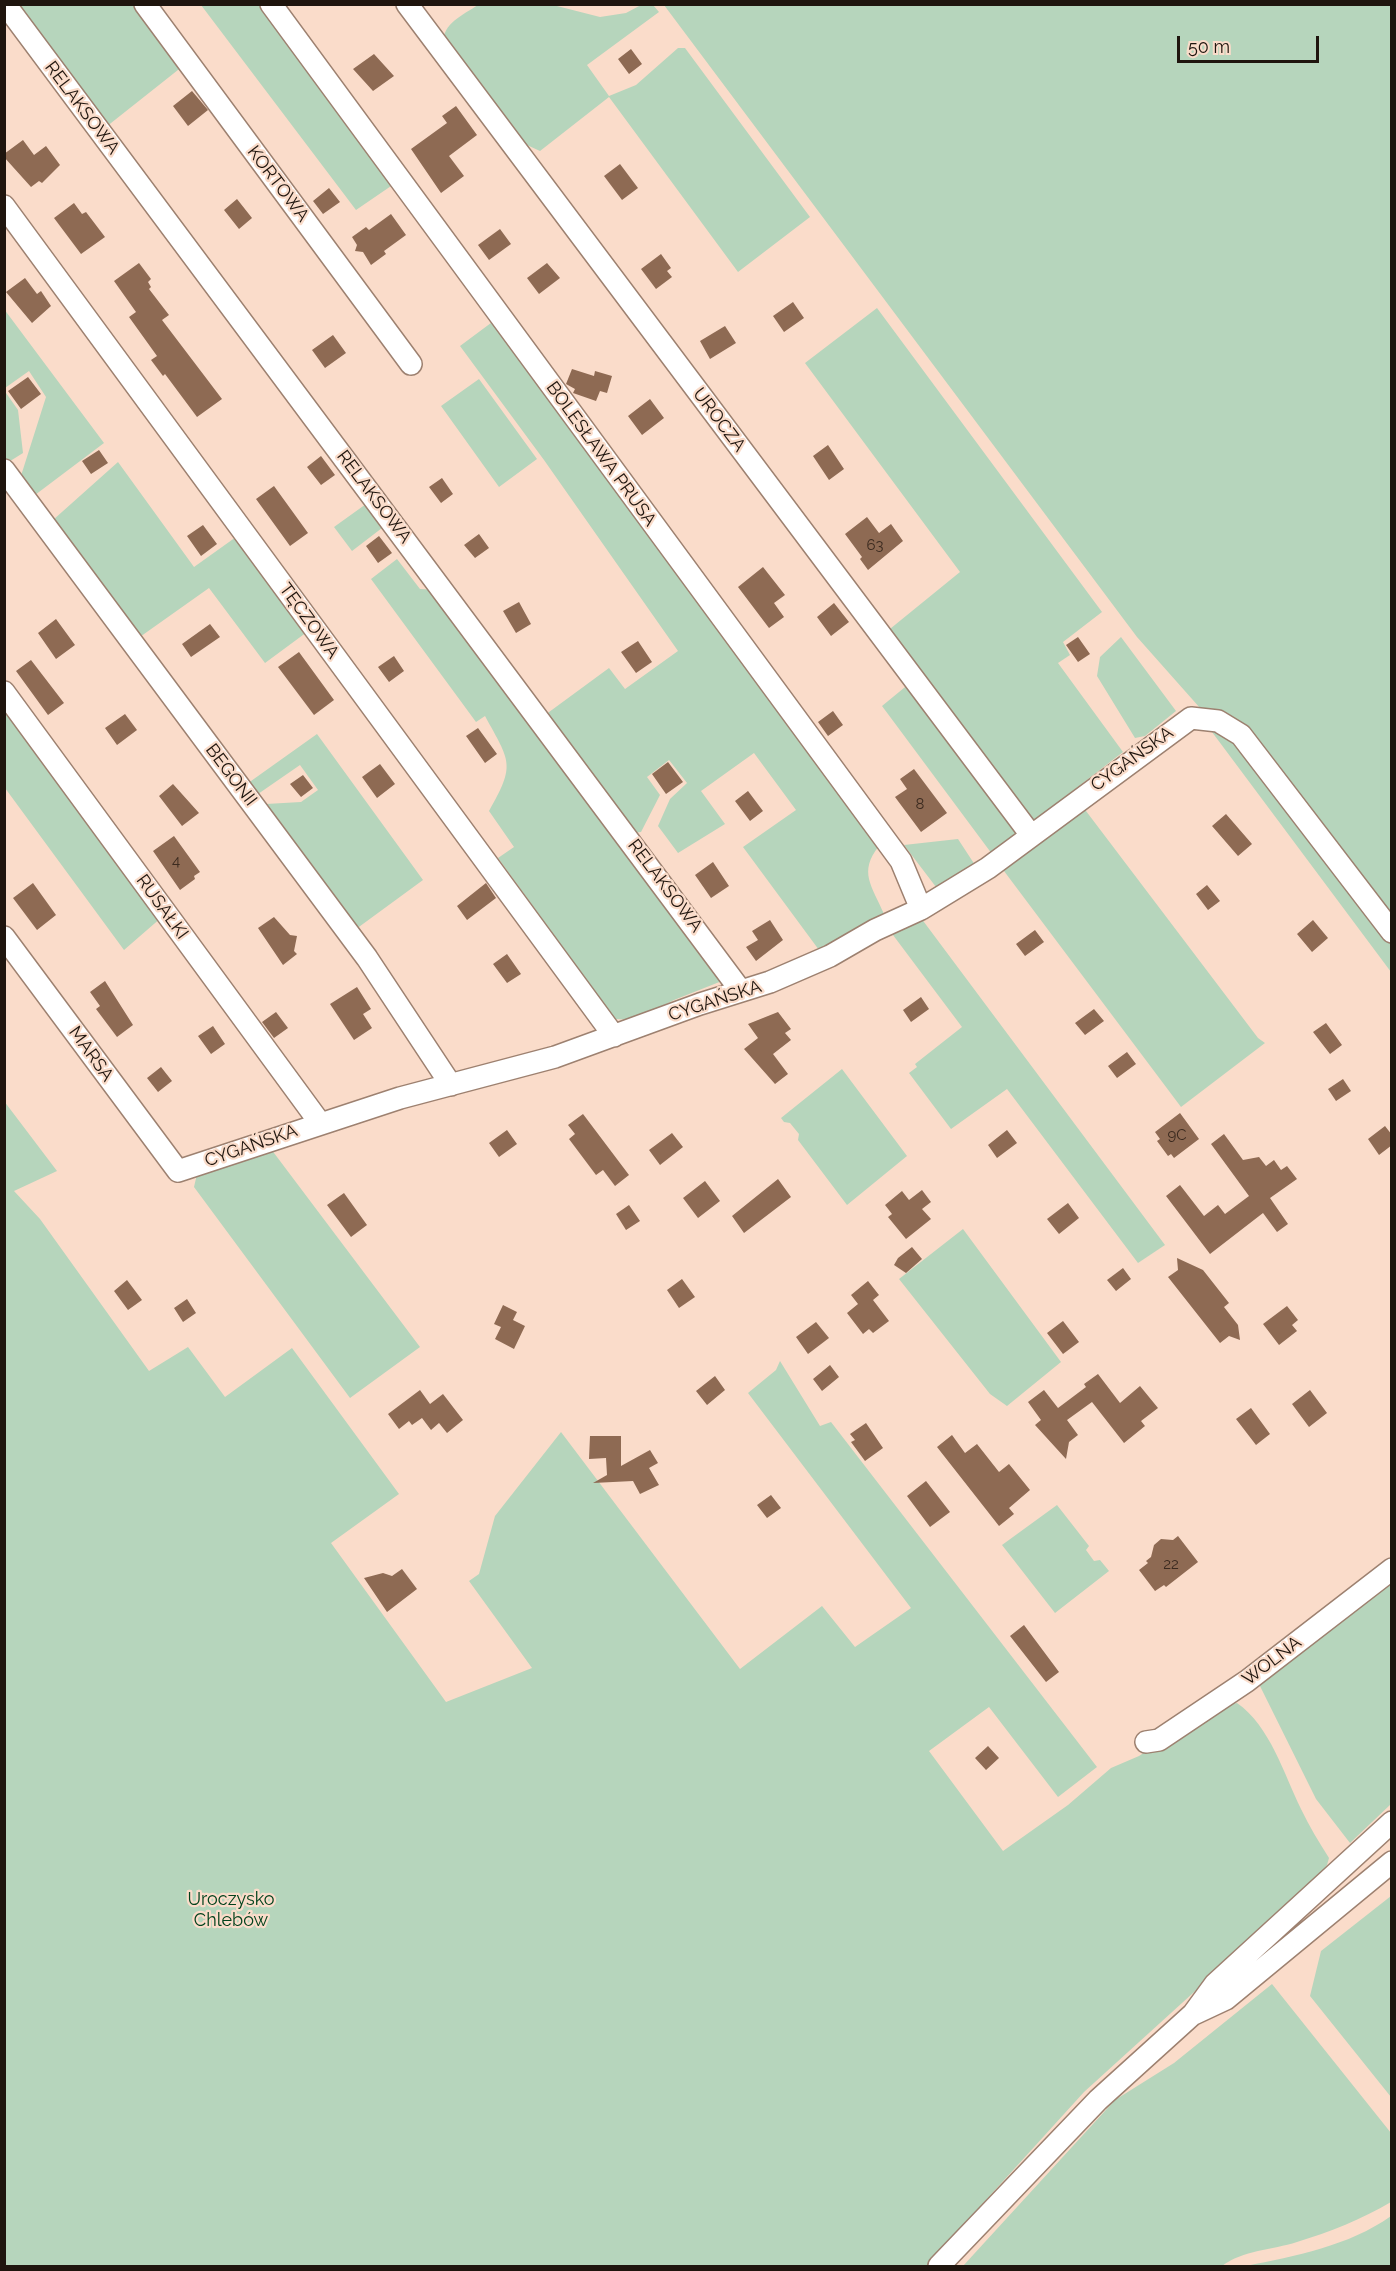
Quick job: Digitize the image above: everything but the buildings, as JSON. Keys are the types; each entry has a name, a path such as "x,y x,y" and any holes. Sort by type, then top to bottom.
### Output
{"street":[{"name":"RELAKSOWA","path":"5,4 741,991"},
{"name":"KORTOWA","path":"145,4 411,364"},
{"name":"BOLESŁAWA PRUSA","path":"271,4 901,861 921,909"},
{"name":"UROCZA","path":"407,4 1031,835"},
{"name":"TĘCZOWA","path":"4,206 614,1036"},
{"name":"BEGONII","path":"4,470 367,958 452,1084"},
{"name":"RUSAŁKI","path":"4,692 320,1123"},
{"name":"CYGAŃSKA","path":"178,1172 320,1123 452,1084 555,1057 770,982 830,956 875,930 921,909 988,868 1186,719 1197,717 1218,721 1241,735 1392,932"},
{"name":"MARSA","path":"4,938 178,1172"},
{"name":"WOLNA","path":"1146,1742 1158,1740 1247,1681 1392,1569"},
{"path":"939,2266 1098,2100 1193,2014 1215,1984 1392,1822"},
{"path":"1193,2014 1226,2000 1392,1862"}],"green space":[{"path":"12,5 137,5 183,66 106,127"},
{"path":"201,5 261,5 394,184 356,210"},
{"path":"478,5 553,5 600,17 626,13 641,5 653,5 659,12 587,65 609,96 636,85 678,48 685,48 810,217 738,272 609,97 540,151 516,140 443,43 446,30 450,25"},
{"path":"664,5 1391,5 1391,926 1248,730 1200,708 1137,637"},
{"path":"877,308 1102,612 1063,642 1070,655 1058,663 1123,752 1035,820 1028,819 885,633 960,572 805,363"},
{"path":"4,309 104,443 31,498 19,482 46,397 29,371 5,388"},
{"path":"499,317 879,846 869,864 868,872 884,914 819,950 743,847 796,810 754,753 701,791 725,824 678,853 658,826 670,799 687,783 669,760 647,777 660,795 641,832 633,833 545,715 609,668 625,689 678,651 544,460 460,346"},
{"path":"479,379 537,459 499,487 441,406"},
{"path":"4,390 18,410 23,453 7,463 4,460"},
{"path":"118,462 194,567 236,537 307,632 265,663 209,588 137,639 53,520"},
{"path":"373,499 428,573 402,554 382,528 352,551 334,527"},
{"path":"397,559 420,589 440,590 727,979 674,1000 635,1020 615,1019 498,858 514,847 489,811 498,795 506,772 504,754 485,716 476,722 371,579"},
{"path":"1121,637 1176,711 1145,736 1135,738 1097,676 1100,657"},
{"path":"910,683 1022,832 992,854 882,706"},
{"path":"4,701 162,917 124,950 5,788"},
{"path":"1194,728 1226,731 1391,942 1391,972 1212,732"},
{"path":"317,734 423,880 352,932 264,812 266,804 301,802 318,790 300,765 258,794 244,786"},
{"path":"1087,803 1086,811 1258,1038 1265,1043 1181,1107 1001,867"},
{"path":"958,839 975,865 936,887 904,845"},
{"path":"921,918 1165,1245 1138,1263 1007,1089 951,1129 909,1073 917,1067 915,1064 962,1027 890,931"},
{"path":"842,1069 907,1156 847,1205 798,1140 799,1134 790,1123 784,1122 781,1118"},
{"name":"Uroczysko Chlebów","path":"4,1101 57,1171 14,1191 40,1219 149,1371 188,1347 225,1397 292,1348 399,1494 331,1543 446,1702 532,1668 469,1581 479,1574 495,1516 561,1432 740,1669 822,1606 855,1647 911,1608 748,1393 776,1370 780,1361 820,1426 831,1422 1097,1767 1058,1797 989,1707 929,1751 1003,1851 1068,1805 1111,1768 1139,1756 1192,1721 1225,1705 1237,1703 1259,1724 1275,1751 1304,1815 1329,1858 1327,1865 1312,1885 1084,2092 926,2266 5,2266"},
{"path":"271,1149 420,1347 350,1398 194,1187 197,1174"},
{"path":"963,1229 1061,1362 1007,1406 990,1394 899,1279"},
{"path":"1057,1505 1089,1546 1086,1550 1094,1561 1100,1560 1109,1571 1055,1613 1002,1545"},
{"path":"1391,1584 1391,1804 1350,1843 1316,1799 1258,1682"},
{"path":"1391,1896 1391,2097 1310,1996 1321,1951"},
{"path":"1272,1984 1391,2133 1391,2202 1334,2229 1297,2242 1248,2253 1222,2266 963,2266 1115,2100 1174,2063"},
{"path":"1391,2216 1391,2266 1246,2266 1321,2249 1358,2235"}]}
